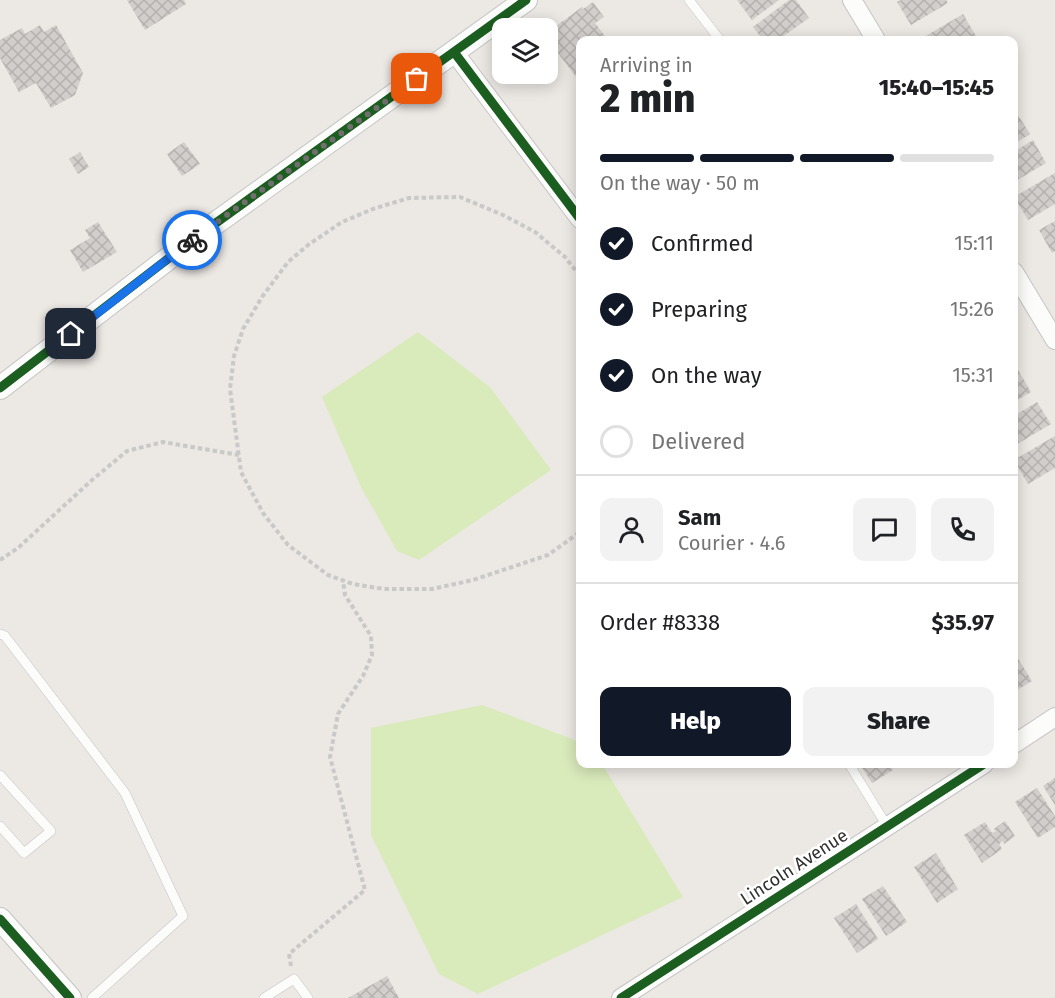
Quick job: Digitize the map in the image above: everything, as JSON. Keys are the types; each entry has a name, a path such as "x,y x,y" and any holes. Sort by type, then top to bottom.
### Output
{"street":[{"path":"0,388 195,238 526,0"},
{"path":"852,0 874,36"},
{"path":"454,52 576,214"},
{"path":"1018,279 1055,340"},
{"path":"1018,739 1055,717"},
{"name":"Lincoln Avenue","path":"621,998 978,768"},
{"path":"0,919 70,998"}],"lane":[{"path":"689,0 717,36"},
{"path":"0,634 5,636 125,794 183,916 92,998"},
{"path":"851,768 887,826"},
{"path":"0,775 51,831 24,853 0,826"},
{"path":"264,998 294,978 308,998"}],"path":[{"path":"576,271 565,257 535,232 503,215 460,197 409,198 373,209 342,222 288,262 262,297 243,329 234,356 230,389 242,472 263,513 288,545 328,575 384,589 432,589 473,580 548,555 576,535"},
{"path":"0,560 18,548 127,451 163,442 239,455"},
{"path":"289,954 365,890 330,757 338,714 363,676 372,655 371,636 345,595 342,580"}],"green space":[{"path":"418,332 490,387 551,470 419,560 397,551 361,487 322,397"},
{"path":"482,705 576,740 576,768 604,768 683,897 478,994 439,974 371,835 371,728"}],"building":[{"path":"127,0 184,0 186,4 145,30"},
{"path":"737,0 779,0 752,20"},
{"path":"789,0 796,0 809,18 784,36 760,36 753,27"},
{"path":"901,0 946,0 948,3 911,25 897,2"},
{"path":"593,2 604,17 595,23 605,36 576,36 576,77 558,53 558,25 582,7 583,9"},
{"path":"963,14 976,36 926,36"},
{"path":"40,25 44,32 56,25 83,73 75,95 51,108 36,83 19,92 0,58 0,40 22,28 25,34"},
{"path":"1018,115 1030,134 1018,142"},
{"path":"1033,140 1046,163 1018,180 1018,149"},
{"path":"184,142 200,164 182,176 167,154"},
{"path":"80,152 89,167 78,174 69,159"},
{"path":"1055,173 1055,204 1028,220 1018,204 1018,195"},
{"path":"1055,221 1055,251 1052,253 1039,230"},
{"path":"98,222 117,252 83,272 70,250 90,238 85,230"},
{"path":"1018,370 1031,392 1018,400"},
{"path":"1037,402 1051,424 1018,444 1018,414"},
{"path":"1055,436 1055,468 1028,484 1018,467 1018,458"},
{"path":"1018,658 1032,681 1018,690"},
{"path":"862,768 892,768 893,770 872,783"},
{"path":"1055,778 1055,805 1043,786"},
{"path":"1037,788 1055,816 1055,827 1038,838 1015,802"},
{"path":"1005,821 1015,836 1004,844 1003,841 999,844 1002,849 982,863 964,835 985,822 992,833"},
{"path":"936,853 958,889 937,903 914,867"},
{"path":"883,886 907,922 886,936 862,899"},
{"path":"856,904 878,939 857,953 834,918"},
{"path":"387,976 399,998 348,998"}],"cycle path":[{"path":"0,388 195,238 526,0"},
{"path":"454,52 576,214"},
{"path":"621,998 978,768"},
{"path":"0,919 70,998"}],"way so far":[{"path":"192,240 417,79"}],"route":[{"path":"71,334 192,240"}]}
